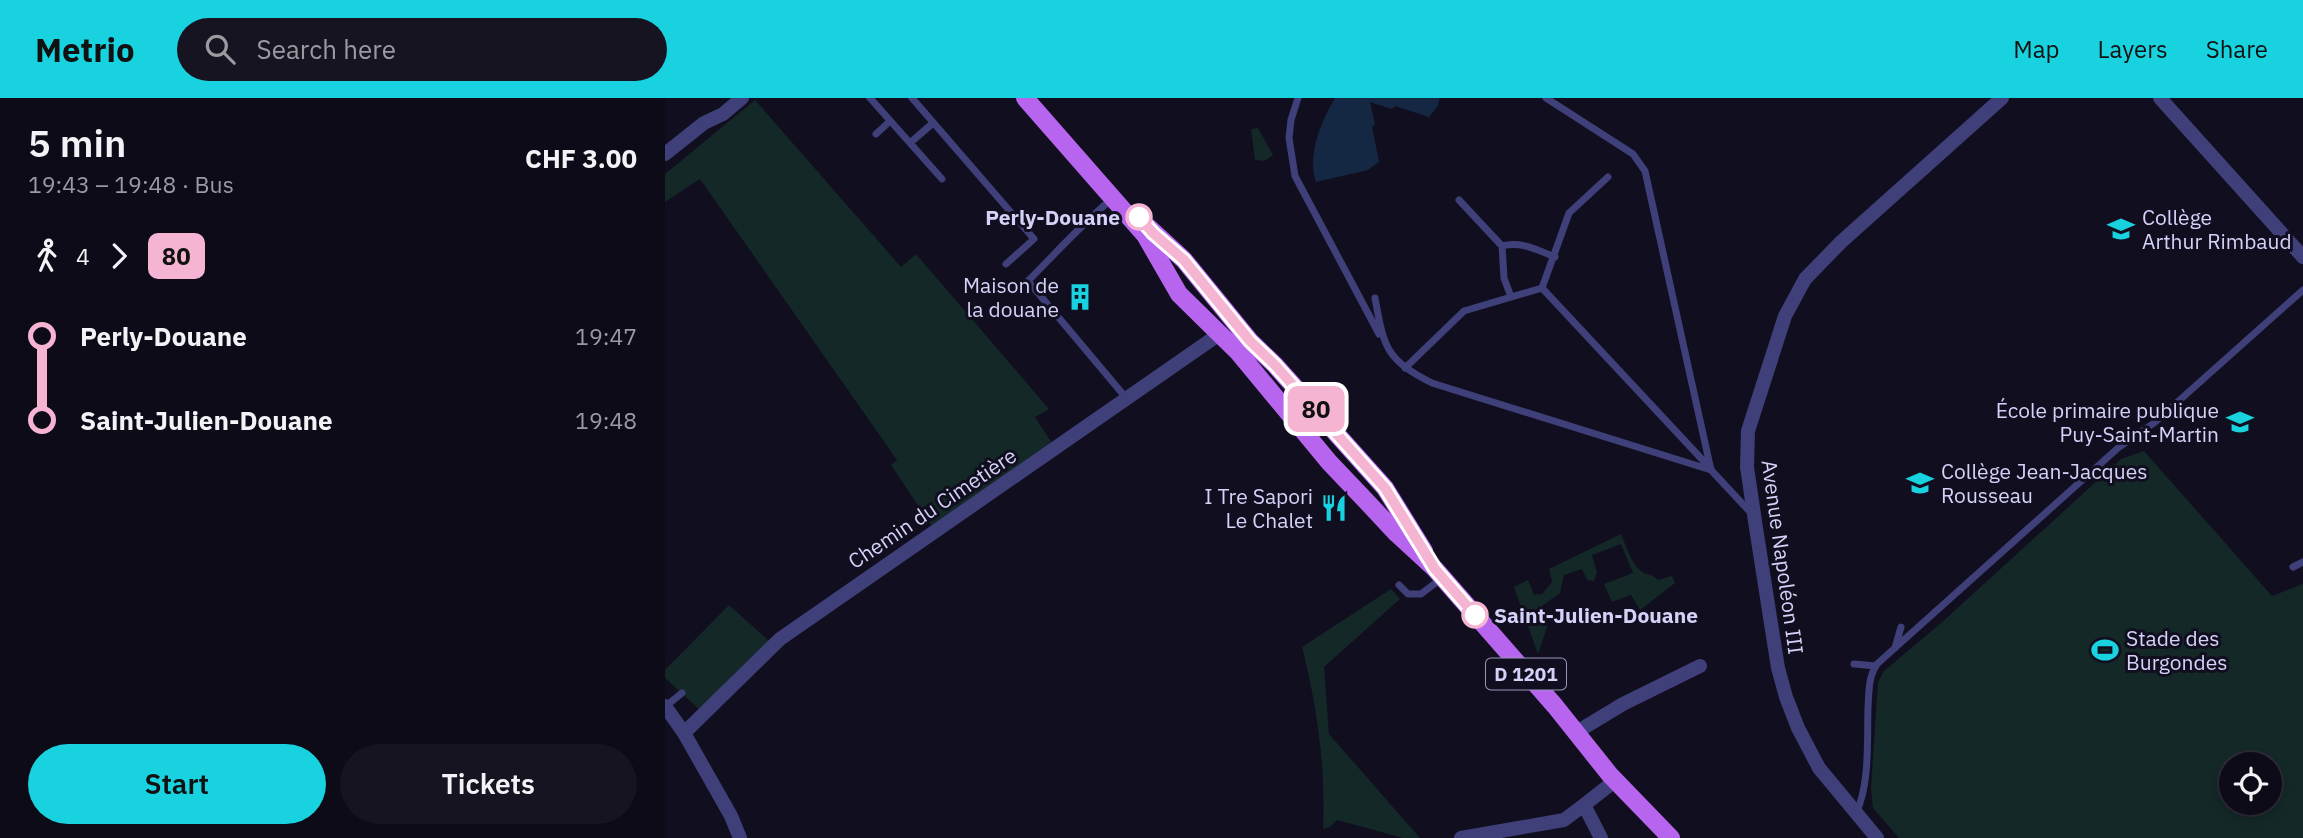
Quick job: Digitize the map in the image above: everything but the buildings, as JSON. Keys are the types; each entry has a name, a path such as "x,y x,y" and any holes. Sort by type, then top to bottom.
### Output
{"main road":[{"path":"1025,98 1145,234 1179,294 1218,335 1244,346"},
{"path":"1034,98 1153,233 1184,260 1244,346"},
{"name":"D 1201","path":"1244,346 1275,365 1347,444 1385,488 1391,516"},
{"name":"D 1201","path":"1244,346 1279,401 1329,462 1391,516 1555,706 1575,733 1671,838"},
{"path":"1313,441 1331,426"}],"street":[{"path":"665,154 704,122 723,114 742,98"},
{"name":"Avenue Napoléon III","path":"1877,838 1817,763 1798,728 1786,697 1778,668 1754,517 1747,467 1748,431 1785,316 1805,279 1831,251 2002,98"},
{"path":"2160,98 2303,257"},
{"name":"Chemin du Cimetière","path":"684,733 779,639 1218,335"},
{"path":"1575,733 1623,704 1700,666"},
{"path":"665,707 684,733 731,816 740,838"},
{"path":"1461,838 1565,820 1616,780"},
{"path":"1584,805 1601,838"}],"lane":[{"path":"870,98 942,179"},
{"path":"912,98 1034,239 1006,264"},
{"path":"1298,98 1289,138 1295,176 1383,341 1405,368 1432,383 1711,470"},
{"path":"1546,98 1633,154 1645,171 1711,470"},
{"path":"876,134 890,121"},
{"path":"910,143 933,122"},
{"path":"1542,288 1569,214 1608,177"},
{"path":"1459,200 1502,246"},
{"path":"1106,204 1074,232 1028,281 1127,400"},
{"path":"1502,246 1514,243 1524,245 1555,257"},
{"path":"1502,246 1504,278 1511,297"},
{"path":"1405,368 1464,311 1542,288"},
{"path":"1542,288 1754,517"},
{"path":"1856,813 1864,785 1870,685 1876,666 2119,448 2154,423 2303,290"},
{"path":"1375,298 1383,341"},
{"path":"2293,567 2303,562"},
{"path":"1399,585 1408,594 1421,594 1439,573"},
{"path":"1895,649 1901,627"},
{"path":"1854,664 1876,666"},
{"path":"665,707 681,693"}],"green space":[{"path":"755,100 901,267 916,254 1049,409 1035,417 1053,445 933,528 891,465 897,460 700,179 665,202 665,174"},
{"path":"1258,128 1273,155 1264,161 1255,160 1251,129"},
{"name":"Stade des Burgondes","path":"2144,451 2272,596 2303,584 2303,838 1899,838 1873,808 1871,788 1878,682 1884,671 1940,624 2121,459"},
{"path":"1621,534 1638,569 1658,580 1672,576 1675,583 1640,610 1631,595 1612,602 1604,584 1633,573 1621,544 1592,555 1597,573 1594,581 1587,580 1582,569 1564,575 1560,593 1542,606 1547,627 1538,654 1514,587 1528,580 1534,595 1542,594 1552,582 1549,569"},
{"path":"1391,589 1400,599 1324,667 1329,734 1420,838 1403,838 1337,820 1330,827 1323,829 1319,737 1302,647"},
{"path":"729,605 769,641 701,711 665,678 665,670"}],"water":[{"path":"1335,98 1440,98 1429,117 1395,106 1392,109 1370,102 1379,162 1368,170 1316,182 1314,149 1320,128"}],"bus line":[{"name":"80","path":"1139,217 1184,260 1250,341 1275,365 1385,488 1435,569 1475,615"}],"place":[{"name":"Perly-Douane","path":"1139,217"},
{"name":"Collège Arthur Rimbaud","path":"2121,229"},
{"name":"Maison de la douane","path":"1080,297"},
{"name":"École primaire publique Puy-Saint-Martin","path":"2240,422"},
{"name":"Collège Jean-Jacques Rousseau","path":"1920,483"},
{"name":"I Tre Sapori Le Chalet","path":"1334,508"},
{"name":"Saint-Julien-Douane","path":"1475,615"},
{"name":"Stade des Burgondes","path":"2105,650"}]}
